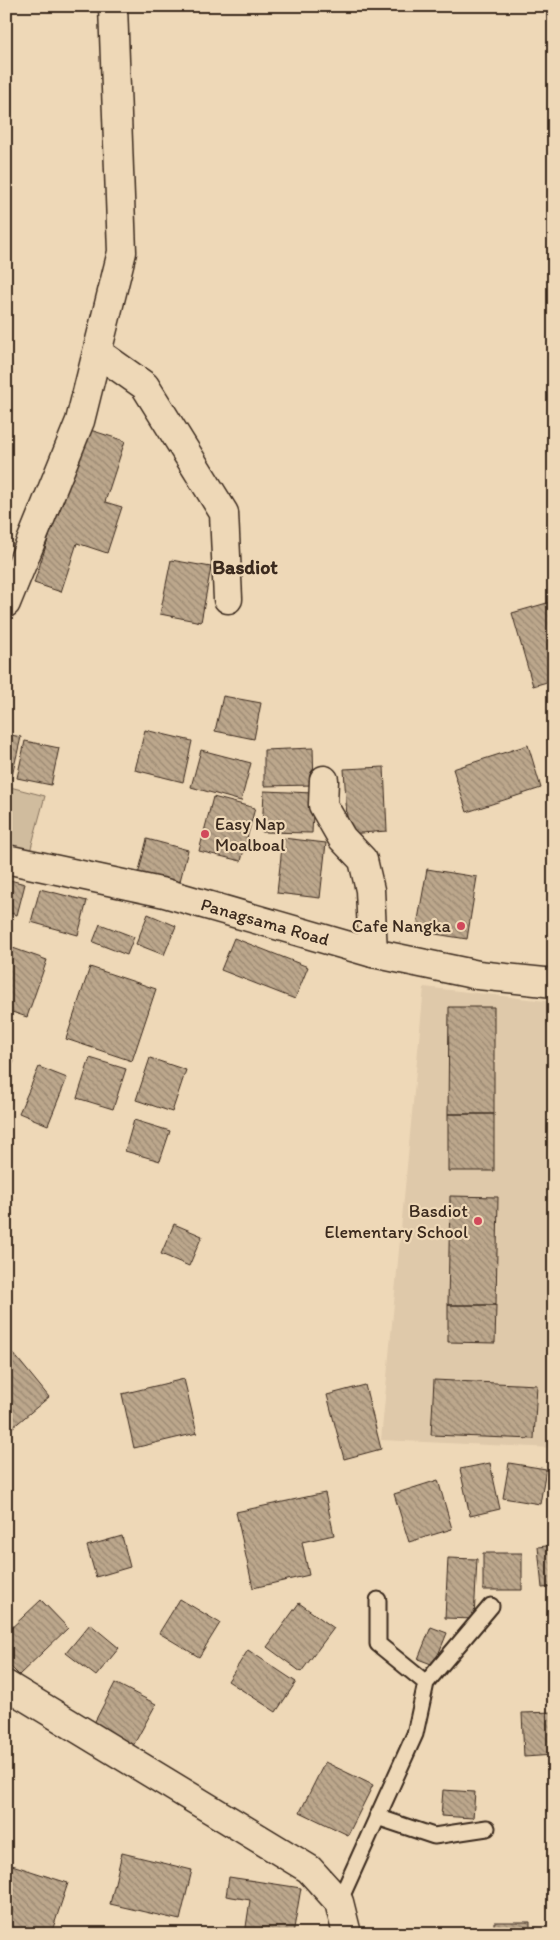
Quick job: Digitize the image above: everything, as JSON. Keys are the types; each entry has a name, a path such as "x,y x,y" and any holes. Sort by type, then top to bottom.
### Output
{"street":[{"path":"6,603 80,421 122,252 113,6"},
{"path":"97,352 145,386 224,513 228,599"},
{"path":"324,780 323,805 342,838 363,860 370,890 374,953"},
{"name":"Panagsama Road","path":"6,859 165,893 374,953 478,975 554,983"},
{"path":"6,1685 309,1869 339,1902 347,1934"}],"lane":[{"path":"378,1600 378,1644 426,1682"},
{"path":"339,1902 415,1734 426,1682 490,1606"},
{"path":"377,1817 434,1836 487,1828"}],"shaded area":[{"path":"6,786 45,796 28,859 6,854"},
{"name":"Basdiot Elementary School","path":"424,987 554,1002 554,1448 381,1440"}],"building":[{"path":"84,428 125,441 105,502 122,507 107,553 77,543 61,592 34,583"},
{"path":"171,560 211,567 201,622 160,614"},
{"path":"554,601 554,680 533,686 512,613"},
{"path":"223,696 261,703 254,739 215,731"},
{"path":"145,730 192,741 183,782 135,770"},
{"path":"6,734 21,737 11,780 6,779"},
{"path":"25,741 59,748 51,785 17,778"},
{"path":"528,745 541,788 467,812 453,769"},
{"path":"313,748 314,785 264,786 264,750"},
{"path":"201,750 251,763 241,801 191,787"},
{"path":"384,767 387,831 348,834 344,769"},
{"path":"264,791 314,793 312,833 262,832"},
{"path":"213,797 255,808 241,861 199,851"},
{"path":"283,838 326,843 320,898 277,893"},
{"path":"147,839 188,850 179,885 138,875"},
{"path":"427,869 477,877 467,939 416,931"},
{"path":"6,879 25,884 17,915 6,912"},
{"path":"40,889 87,901 78,935 31,922"},
{"path":"148,914 176,926 164,955 136,944"},
{"path":"100,924 134,937 127,955 93,942"},
{"path":"234,938 308,967 295,999 221,970"},
{"path":"7,946 47,960 27,1017 6,1010"},
{"path":"90,967 156,989 132,1061 66,1039"},
{"path":"449,1007 494,1007 494,1114 448,1114"},
{"path":"6,1058 14,1061 6,1080"},
{"path":"90,1058 126,1069 113,1109 77,1098"},
{"path":"150,1058 186,1070 172,1112 136,1100"},
{"path":"39,1067 67,1078 48,1125 19,1113"},
{"path":"448,1114 494,1114 494,1171 448,1171"},
{"path":"134,1120 170,1131 160,1161 125,1151"},
{"path":"450,1196 498,1197 496,1305 448,1305"},
{"path":"174,1224 202,1236 189,1266 161,1254"},
{"path":"448,1305 496,1305 495,1343 448,1342"},
{"path":"13,1353 49,1397 6,1433 6,1359"},
{"path":"184,1379 197,1433 134,1448 122,1394"},
{"path":"434,1380 537,1385 534,1439 431,1435"},
{"path":"365,1385 381,1449 344,1459 327,1395"},
{"path":"490,1463 500,1509 470,1516 460,1469"},
{"path":"509,1463 546,1469 540,1504 503,1498"},
{"path":"438,1480 452,1529 409,1542 394,1494"},
{"path":"325,1493 334,1535 302,1542 309,1575 253,1588 236,1512"},
{"path":"122,1536 130,1567 96,1577 87,1546"},
{"path":"554,1545 554,1587 542,1588 538,1547"},
{"path":"483,1553 522,1553 522,1590 483,1590"},
{"path":"448,1558 477,1559 474,1619 445,1618"},
{"path":"180,1599 220,1623 199,1657 159,1633"},
{"path":"41,1600 68,1628 19,1675 6,1662 6,1633"},
{"path":"299,1603 334,1628 301,1672 267,1647"},
{"path":"90,1624 119,1648 96,1676 66,1653"},
{"path":"431,1627 447,1633 434,1665 418,1659"},
{"path":"248,1650 296,1682 276,1712 228,1681"},
{"path":"115,1683 156,1704 133,1746 93,1725"},
{"path":"554,1712 554,1755 524,1757 522,1713"},
{"path":"325,1762 373,1785 348,1835 300,1812"},
{"path":"443,1790 475,1792 473,1818 441,1816"},
{"path":"122,1853 192,1870 180,1920 110,1904"},
{"path":"12,1865 68,1883 51,1934 15,1934 6,1931 6,1883"},
{"path":"229,1877 301,1888 293,1934 245,1934 250,1900 226,1896"},
{"path":"494,1922 530,1922 530,1934 494,1934"}],"place":[{"name":"Easy Nap Moalboal","path":"205,834"},
{"name":"Cafe Nangka","path":"461,926"},
{"name":"Basdiot Elementary School","path":"478,1221"}],"district":[{"name":"Basdiot","path":"245,567"}]}
